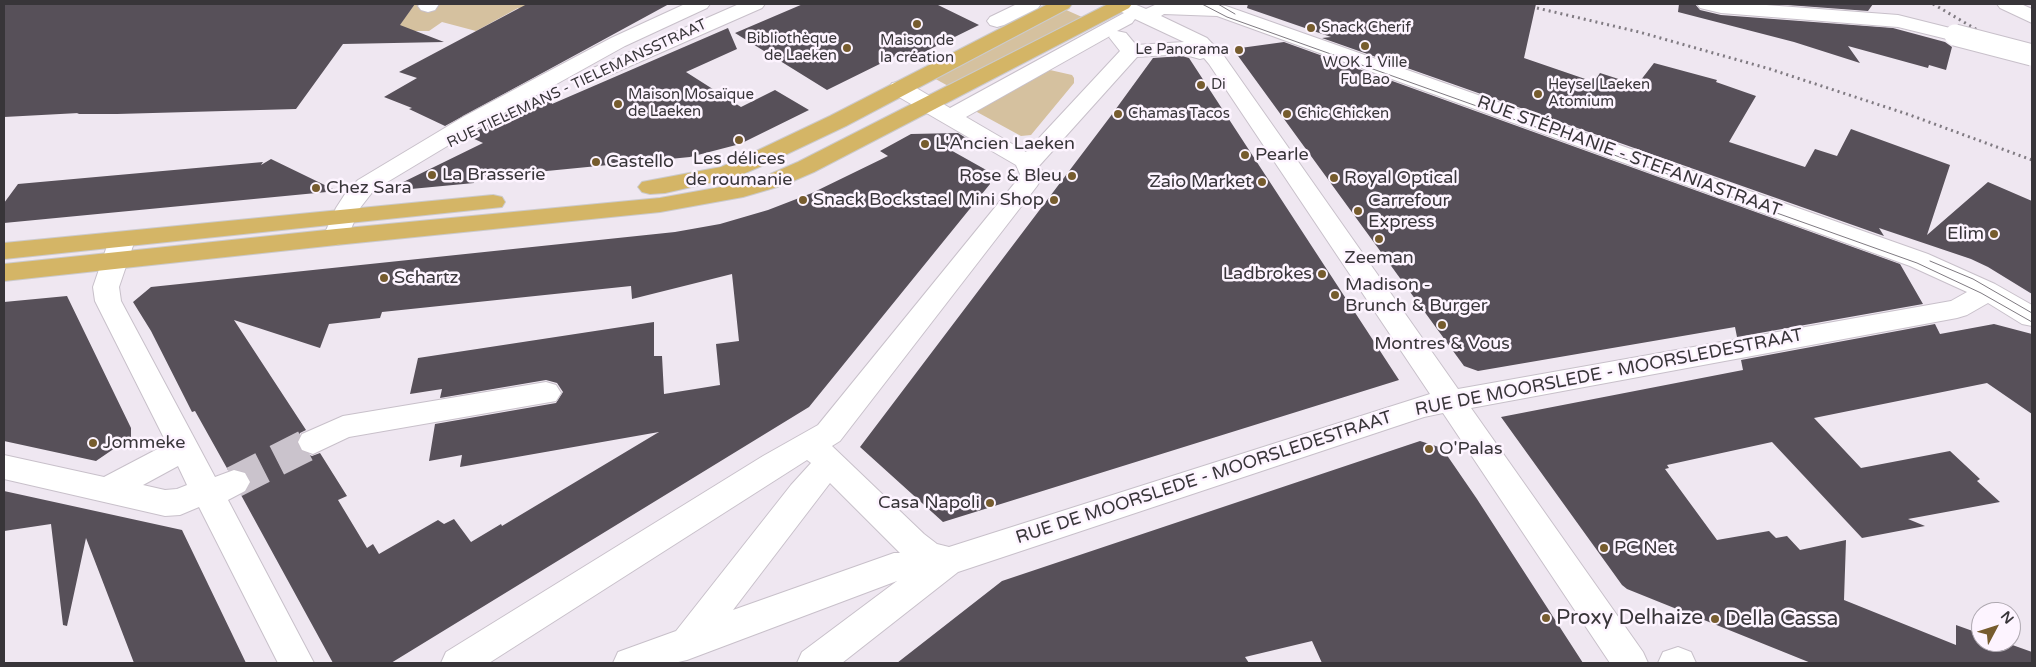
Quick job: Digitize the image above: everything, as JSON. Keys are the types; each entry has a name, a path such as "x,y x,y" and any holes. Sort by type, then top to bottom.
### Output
{"main road":[{"path":"4,273 119,251 340,227 665,186 701,179 728,172 756,160 1062,4"},
{"path":"340,227 660,205 735,192 776,180 806,167 1117,13"},
{"path":"4,252 119,251"}],"street":[{"name":"RUE TIELEMANS - TIELEMANSSTRAAT","path":"340,227 355,196 366,185 471,122 618,42 700,4"},
{"name":"RUE TIELEMANS - TIELEMANSSTRAAT","path":"400,166 626,60 755,4"},
{"path":"997,21 1031,4"},
{"path":"1707,4 1721,7 1898,21 2032,55"},
{"path":"1882,4 1895,14 1898,21"},
{"path":"2007,4 2032,17"},
{"name":"RUE STÉPHANIE - STEFANIASTRAAT","path":"1148,16 1160,10 1170,8 1219,10 1893,250 1941,269 1986,290 2032,317"},
{"path":"1117,13 1131,51"},
{"path":"955,114 1117,13 1148,16 1200,42 1217,60 1630,663"},
{"path":"682,653 811,469 829,433 1030,181 1030,169 1070,108 1131,51 1183,48 1200,53"},
{"path":"900,88 1018,156 1030,169"},
{"path":"119,251 106,287 108,301 184,449 216,489 296,663"},
{"name":"RUE DE MOORSLEDE - MOORSLEDESTRAAT","path":"949,561 1422,406 1957,309 1973,301 1986,290"},
{"path":"314,442 343,428 546,393"},
{"path":"107,490 184,449"},
{"path":"459,663 774,464 811,469 928,556 949,561"},
{"path":"4,467 164,503 180,502 216,489"},
{"path":"778,469 811,469"},
{"path":"631,663 682,653 894,567 920,568 949,561"},
{"path":"815,663 949,561"}],"shaded area":[{"path":"415,4 532,4 521,10 518,8 476,31 442,22 429,31 395,31"},
{"path":"1064,9 1082,17 950,87 932,77"},
{"path":"1050,70 1072,75 1074,83 1031,135 1021,136 977,112 976,110 1042,71"}],"building":[{"path":"4,4 415,4 400,25 444,42 343,44 296,109 77,114 79,113 4,117"},
{"path":"527,4 669,4 445,126 409,109 412,108 384,97 417,78 399,72"},
{"path":"803,4 936,4 979,25 910,59 900,54 827,90 735,33"},
{"path":"1248,4 1536,4 1524,58 1594,82 1600,73 1637,85 1654,63 1717,80 1716,82 1756,96 1729,142 1805,167 1815,149 1837,156 1851,129 1950,165 1927,235 1988,182 2032,201 2032,294 1988,267 1971,259 1879,228 1884,236 1322,38 1331,37 1247,8"},
{"path":"1679,4 1695,4 1700,10 1721,15 1893,28 1945,42 1952,47 1946,70 1929,65 1928,68 1848,46 1860,63 1794,42 1678,12"},
{"path":"1774,4 1873,4 1868,11"},
{"path":"728,28 737,49 686,72 741,107 775,90 809,110 740,144 690,157 475,178 474,183 390,191 389,189 483,143 468,136 546,92 552,104"},
{"path":"1284,42 1900,264 1923,304 1737,337 1735,327 1478,371 1464,366 1233,49"},
{"path":"1182,56 1189,58 1399,380 943,522 860,447 1153,58"},
{"path":"958,133 966,138 947,148 988,171 990,184 809,407 391,663 333,663 241,495 247,492 252,481 245,471 234,468 228,470 195,411 192,412 151,331 133,302 151,287 675,232 720,224 768,210 812,193 888,156 880,151 911,134","holes":["732,274 739,341 716,344 720,385 664,394 662,356 654,356 654,322 418,358 410,394 442,389 440,398 546,380 557,383 563,392 556,403 435,424 429,461 462,455 460,467 659,432 502,526 501,524 471,542 454,519 444,524 438,520 379,554 373,544 367,548 338,500 347,496 320,453 312,456 300,451 296,441 300,433 306,430 234,320 320,348 329,324 380,318 382,312 631,286 632,299"]},
{"path":"271,159 337,191 4,223 4,203 18,184 263,162 261,165"},
{"path":"67,296 131,428 131,437 96,461 4,441 4,302"},
{"path":"1935,324 1940,334 1994,324 2032,334 2032,414 1987,383 1814,418 1861,468 1950,451 1980,479 1977,481 2000,502 1908,519 1925,526 1862,538 1772,442 1667,465 1669,468 1665,469 1717,540 1769,531 1776,538 1787,536 1800,550 1846,540 1844,600 1956,645 1956,625 1971,630 1971,652 2021,652 2021,648 2032,652 2032,663 1811,663 1627,589 1622,585 1501,417 1743,370 1741,360"},
{"path":"1420,441 1442,448 1583,663 1322,663 1312,641 1245,657 1249,663 897,663 1002,581"},
{"path":"4,491 182,530 246,663 134,663 86,538 67,626 63,625 51,524 4,531"}],"tunnel":[{"path":"234,482 313,442"}],"tram line":[{"path":"1202,4 1227,17 1917,263 1981,293 2032,322"},
{"path":"1218,4 1235,14"},
{"path":"1930,261 1973,279 2032,313"}],"railway":[{"path":"1933,4 2032,62"},
{"path":"1537,8 1639,32 1770,69 1910,115 2032,160"}],"place":[{"name":"Maison de la création","path":"917,24"},
{"name":"Snack Cherif","path":"1311,28"},
{"name":"WOK 1 Ville Fu Bao","path":"1365,46"},
{"name":"Bibliothèque de Laeken","path":"847,48"},
{"name":"Le Panorama","path":"1239,50"},
{"name":"Di","path":"1201,85"},
{"name":"Heysel Laeken Atomium","path":"1538,94"},
{"name":"Maison Mosaïque de Laeken","path":"618,104"},
{"name":"Chamas Tacos","path":"1118,114"},
{"name":"Chic Chicken","path":"1287,114"},
{"name":"Les délices de roumanie","path":"739,140"},
{"name":"L'Ancien Laeken","path":"925,144"},
{"name":"Pearle","path":"1245,155"},
{"name":"Castello","path":"596,162"},
{"name":"La Brasserie","path":"432,175"},
{"name":"Rose & Bleu","path":"1072,176"},
{"name":"Royal Optical","path":"1334,178"},
{"name":"Zaio Market","path":"1262,182"},
{"name":"Chez Sara","path":"316,188"},
{"name":"Snack Bockstael","path":"803,200"},
{"name":"Mini Shop","path":"1054,200"},
{"name":"Carrefour Express","path":"1358,211"},
{"name":"Elim","path":"1994,234"},
{"name":"Zeeman","path":"1379,239"},
{"name":"Ladbrokes","path":"1322,274"},
{"name":"Schartz","path":"384,278"},
{"name":"Madison - Brunch & Burger","path":"1335,295"},
{"name":"Montres & Vous","path":"1442,325"},
{"name":"Jommeke","path":"93,443"},
{"name":"O'Palas","path":"1429,449"},
{"name":"Casa Napoli","path":"990,503"},
{"name":"PC Net","path":"1604,548"},
{"name":"Proxy Delhaize","path":"1546,618"},
{"name":"Della Cassa","path":"1715,619"}]}
